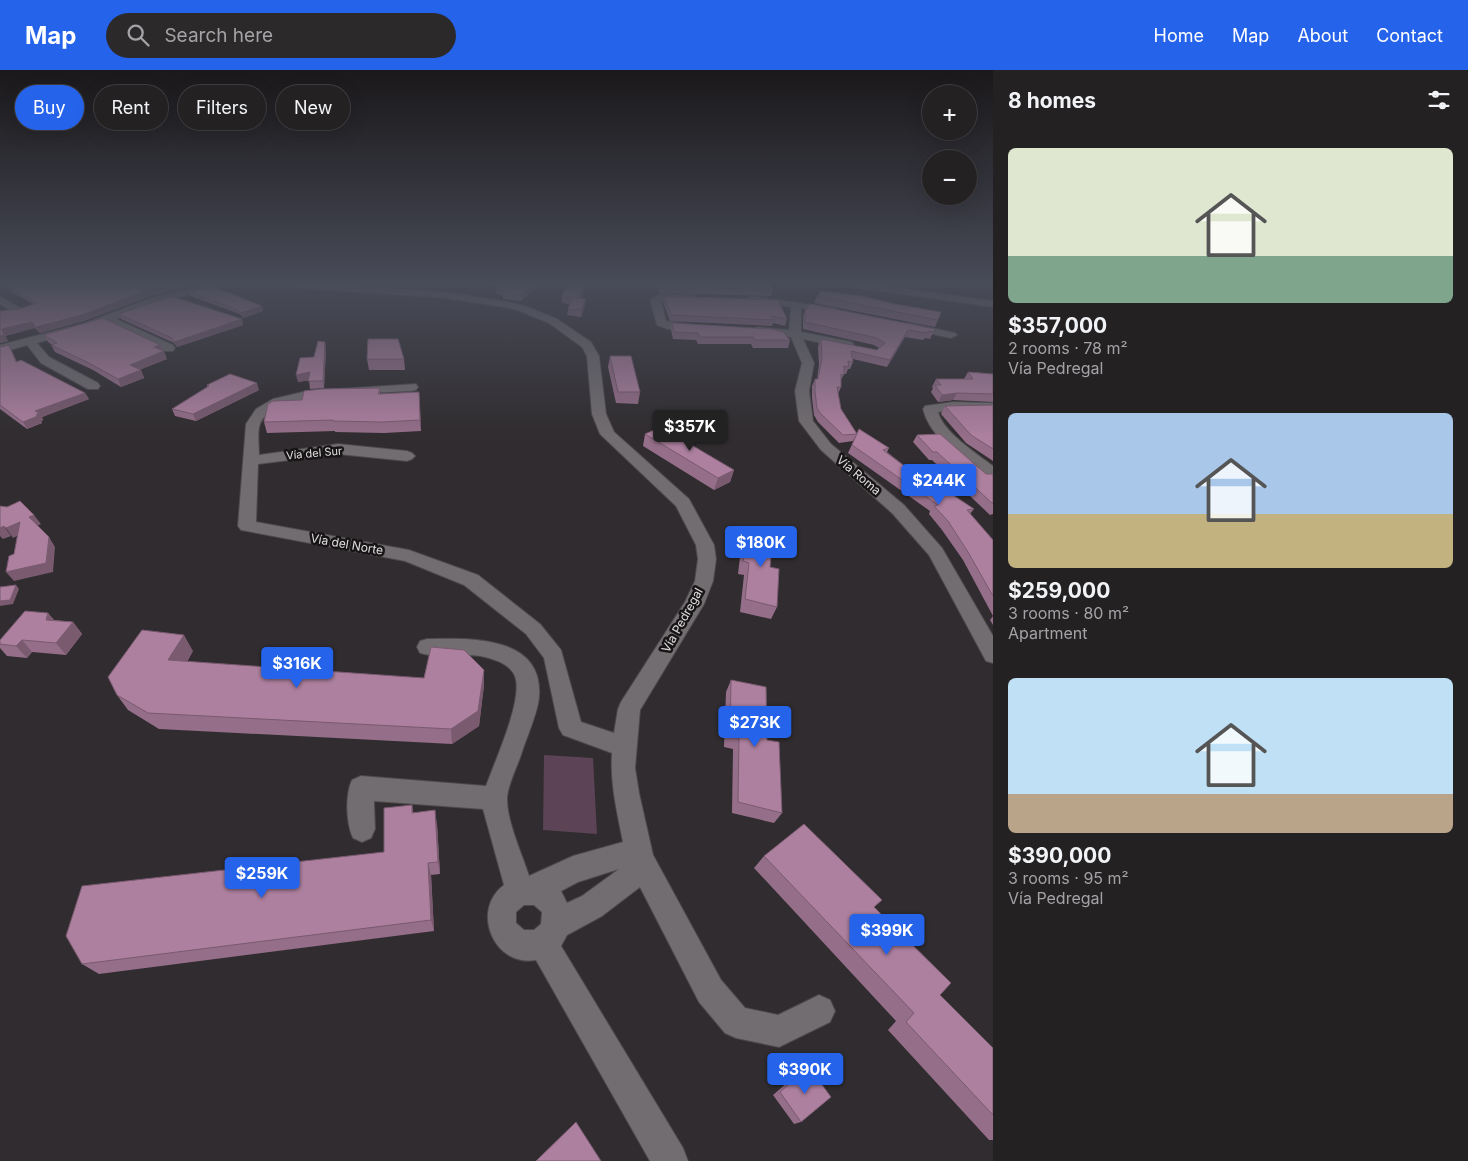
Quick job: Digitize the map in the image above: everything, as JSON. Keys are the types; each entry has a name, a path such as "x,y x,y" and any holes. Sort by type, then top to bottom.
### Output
{"street":[{"path":"0,349 54,335"},
{"path":"141,335 169,348"},
{"name":"Vía Pedregal","path":"572,335 586,345 593,356 599,414 607,434 683,503 705,545 707,560 704,581 694,604 629,709 623,768 626,793 640,859 710,991 736,1022 779,1031 819,1011"},
{"name":"Vía Roma","path":"795,335 808,363 802,391 806,421 826,447 898,509 936,552 993,655"},
{"path":"799,335 856,347"},
{"path":"30,342 45,360 93,386"},
{"name":"Vía del Norte","path":"411,387 307,395 278,402 261,412 253,424 247,526 409,556 471,580 533,629 554,656 571,728 624,747"},
{"path":"993,408 972,406 930,409 930,414 937,426 993,474"},
{"name":"Vía del Sur","path":"252,460 338,449 407,456"},
{"path":"427,647 497,650 512,657 524,671 530,684 528,698 494,798 497,817 527,891"},
{"path":"362,829 361,788 494,798"},
{"path":"527,891 573,870 620,855 640,859 628,880 549,934 533,947 522,946 512,940 505,932 501,921 502,910 514,892 527,891 544,895 552,903 556,913 549,934 670,1161"}],"shaded area":[{"path":"544,755 593,758 597,834 543,830"}],"building":[{"path":"44,335 139,335 160,345 154,347 164,351 130,365 141,370 118,379 51,345 57,343"},
{"path":"165,335 195,335 174,342 172,338"},
{"path":"699,335 786,335 790,340 755,340 753,337 700,337"},
{"path":"863,335 905,335 890,360 851,351 853,362 848,361 849,367 844,366 844,375 841,374 841,387 837,387 841,409 857,434 843,435 817,408 815,379 818,379 822,358 821,339 877,350 885,343 877,338"},
{"path":"368,339 398,339 404,359 367,359"},
{"path":"318,341 325,342 323,381 308,381 310,372 296,375 300,358 314,357"},
{"path":"9,345 16,362 21,360 85,393 35,411 39,413 36,415 38,416 23,422 0,405 0,347"},
{"path":"610,356 631,356 640,392 618,392"},
{"path":"968,372 993,374 993,394 957,393 942,395 935,385 941,385 936,379 973,379"},
{"path":"230,374 257,383 193,414 172,409 209,386 207,385"},
{"path":"380,388 378,394 419,392 420,420 383,422 333,420 264,422 268,404 273,401 302,400 304,391"},
{"path":"993,405 993,449 971,435 945,406"},
{"path":"661,427 734,470 718,478 645,434"},
{"path":"859,429 889,448 883,450 915,474 920,473 974,509 967,510 993,540 993,596 948,521 934,506 938,505 852,445"},
{"path":"940,434 986,474 993,474 993,504 937,452 933,452 917,435"},
{"path":"20,501 34,515 29,517 49,537 46,563 6,572 9,556 14,554 20,522 6,528 4,526 0,528 0,506 7,507"},
{"path":"747,528 773,533 770,567 779,569 777,607 745,599 749,563 743,561"},
{"path":"16,585 10,600 0,601 0,587"},
{"path":"25,611 48,613 46,620 73,622 56,643 22,640 16,646 0,644 0,640"},
{"path":"142,630 184,635 168,660 424,678 431,647 464,650 484,670 478,711 451,729 148,713 117,695 108,677"},
{"path":"731,680 766,687 767,740 779,742 782,813 738,802 739,738 730,736"},
{"path":"412,805 412,813 435,810 438,862 428,863 431,920 82,964 66,936 82,886 384,852 384,808"},
{"path":"804,824 882,900 874,907 951,983 940,995 993,1048 993,1115 906,1022 914,1013 764,856"},
{"path":"809,1067 831,1097 801,1122 780,1092"},
{"path":"576,1122 601,1161 536,1161"}]}
